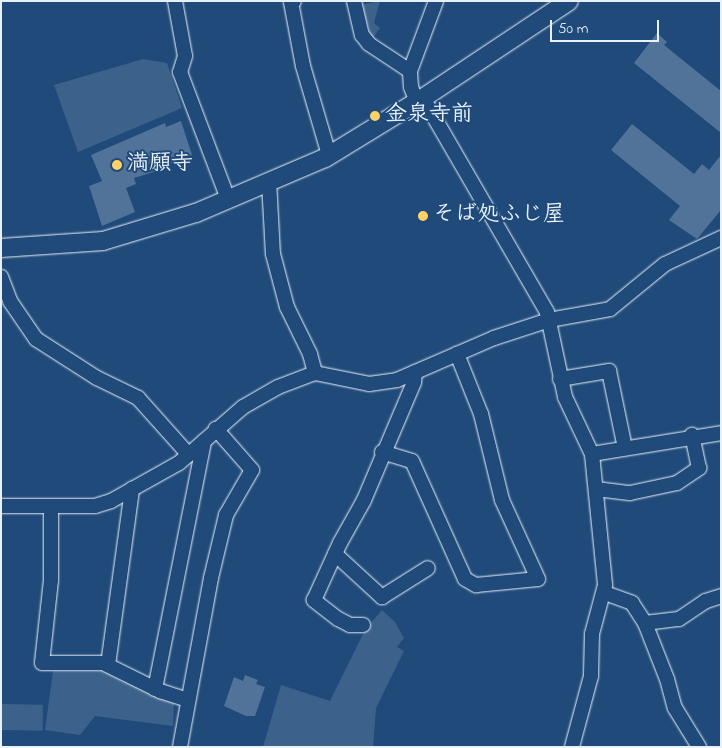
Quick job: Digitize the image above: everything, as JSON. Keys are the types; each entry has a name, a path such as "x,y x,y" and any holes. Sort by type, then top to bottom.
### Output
{"street":[{"path":"175,1 185,56 180,72 228,199"},
{"path":"294,1 291,2 303,66 329,155"},
{"path":"354,1 362,35 369,44 410,70"},
{"path":"436,1 410,70 411,87 487,205 549,320 560,379 592,454 604,593 592,634 591,676 572,747"},
{"path":"1,248 102,241 196,213 270,181 329,155 420,100 569,1"},
{"path":"270,181 273,254 287,307 310,354 315,373"},
{"path":"1,506 95,506 132,489 189,455 243,407 278,387 315,373 369,384 397,380 457,354 549,320 610,309 665,264 721,238"},
{"path":"1,278 10,301 36,339 97,378 138,398 189,455"},
{"path":"382,452 412,461 465,579 476,585 538,578 502,500 481,414 457,354"},
{"path":"560,379 609,371 625,448"},
{"path":"363,625 350,626 338,620 314,600 335,554 364,500 382,452 414,382 415,372"},
{"path":"180,747 226,515 252,470 216,429"},
{"path":"592,454 692,435 721,433"},
{"path":"596,489 630,493 677,483 699,468 692,435"},
{"path":"156,689 204,441"},
{"path":"108,665 132,489"},
{"path":"51,506 51,580 42,663 108,665 156,689 188,700"},
{"path":"335,554 382,597 428,568"},
{"path":"604,593 632,603 645,623 667,679 675,708 700,747"},
{"path":"645,623 679,619 706,601 721,596"}],"shaded area":[{"path":"380,1 374,23 380,28 372,39 361,5"},
{"path":"143,59 167,63 182,108 78,152 54,85"},
{"path":"382,610 395,622 404,638 397,647 404,651 376,708 373,747 263,747 281,685 330,701 365,630"},
{"path":"53,671 102,671 174,703 173,726 95,716 80,735 45,730"},
{"path":"1,704 43,705 43,731 1,730"}],"building":[{"path":"657,33 667,42 664,45 721,91 721,133 634,63"},
{"path":"181,121 192,155 169,164 170,167 134,178 136,184 126,188 135,212 102,226 89,186 102,181 91,155 165,123 166,127"},
{"path":"632,124 694,174 702,164 709,170 721,155 721,210 697,239 669,220 680,206 611,150"},
{"path":"245,675 258,680 256,684 265,687 255,716 246,716 224,706 234,677 243,681"}],"place":[{"name":"金泉寺前","path":"375,116"},
{"name":"満願寺","path":"117,165"},
{"name":"そば処ふじ屋","path":"423,216"}]}
